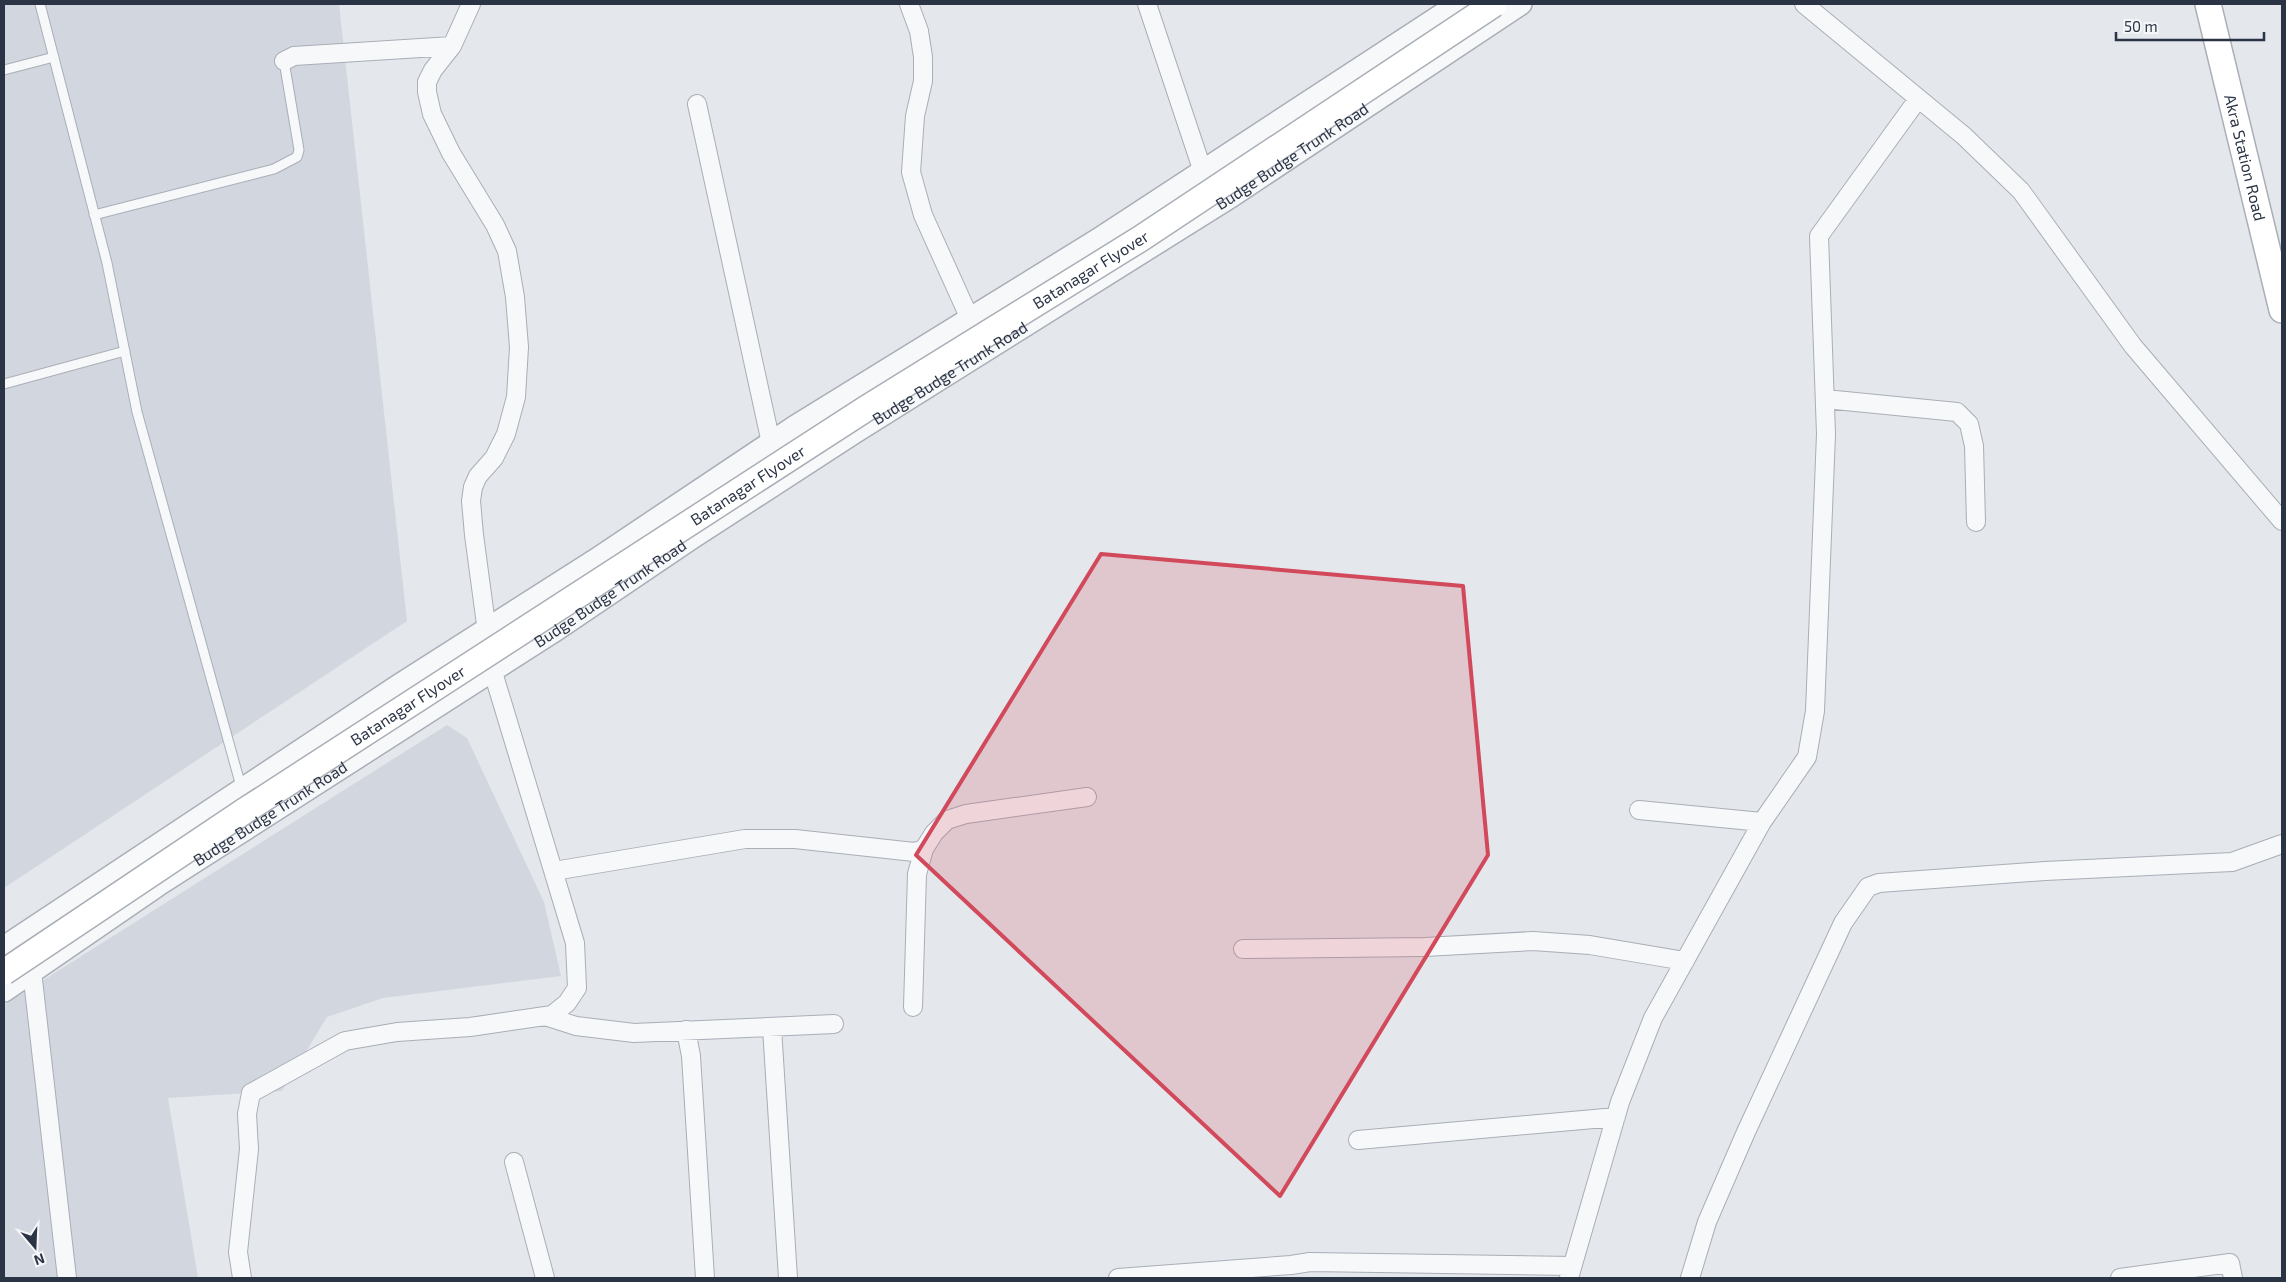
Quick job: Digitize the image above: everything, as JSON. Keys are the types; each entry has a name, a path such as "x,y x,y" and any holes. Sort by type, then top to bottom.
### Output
{"main road":[{"name":"Batanagar Flyover","path":"4,972 263,799 867,408 1140,239 1494,4"},
{"name":"Akra Station Road","path":"2208,4 2282,310"}],"street":[{"path":"242,1278 238,1252 249,1149 247,1114 252,1093 345,1041 397,1032 470,1027 552,1015 567,1003 577,988 576,943 492,670 485,630 474,535 471,501 473,487 478,476 494,458 506,434 516,397 519,347 515,297 507,252 495,225 451,153 432,114 426,92 427,82 433,70 452,46 470,4"},
{"path":"909,4 919,31 923,57 923,81 914,126 910,172 923,216 970,319"},
{"path":"1147,4 1203,172"},
{"name":"Budge Budge Trunk Road","path":"4,947 485,630 607,553 771,443 1203,172 1458,4"},
{"name":"Budge Budge Trunk Road","path":"4,991 157,886 854,433 1232,196 1521,4"},
{"path":"1804,4 1986,156 2021,191 2133,346 2282,521"},
{"path":"284,62 294,56 452,46"},
{"path":"1118,1278 1310,1262 1571,1272 1616,1117 1653,1018 1762,822 1807,757 1815,711 1824,493 1825,399 1819,236 1918,99"},
{"path":"697,104 771,443"},
{"path":"1825,399 1957,412 1970,424 1974,446 1976,522"},
{"path":"914,1007 917,874 924,849 934,833 947,820 966,814 1087,797"},
{"path":"1639,810 1762,822"},
{"path":"554,871 745,839 795,839 914,852 924,849"},
{"path":"1690,1278 1707,1222 1746,1132 1843,923 1868,887 1880,882 2232,862 2282,844"},
{"path":"1243,949 1425,947 1532,941 1590,945 1685,961"},
{"path":"32,971 67,1278"},
{"path":"545,1016 576,1026 626,1032 772,1028 834,1024"},
{"path":"772,1028 788,1278"},
{"path":"686,1030 691,1056 705,1278"},
{"path":"1358,1140 1616,1117"},
{"path":"514,1162 545,1278"},
{"path":"2120,1278 2230,1263 2233,1278"}],"lane":[{"path":"40,4 107,263 137,412 242,790"},
{"path":"4,70 54,58"},
{"path":"94,215 274,169 297,157 299,150 284,62"},
{"path":"4,384 124,351"}],"highlighted area":[{"path":"1101,554 1463,586 1488,855 1280,1196 916,855"}],"shaded area":[{"path":"4,4 339,4 407,621 4,888"},
{"path":"447,725 467,738 544,902 561,976 383,998 327,1017 282,1091 168,1098 198,1278 4,1278 4,1005"}]}
